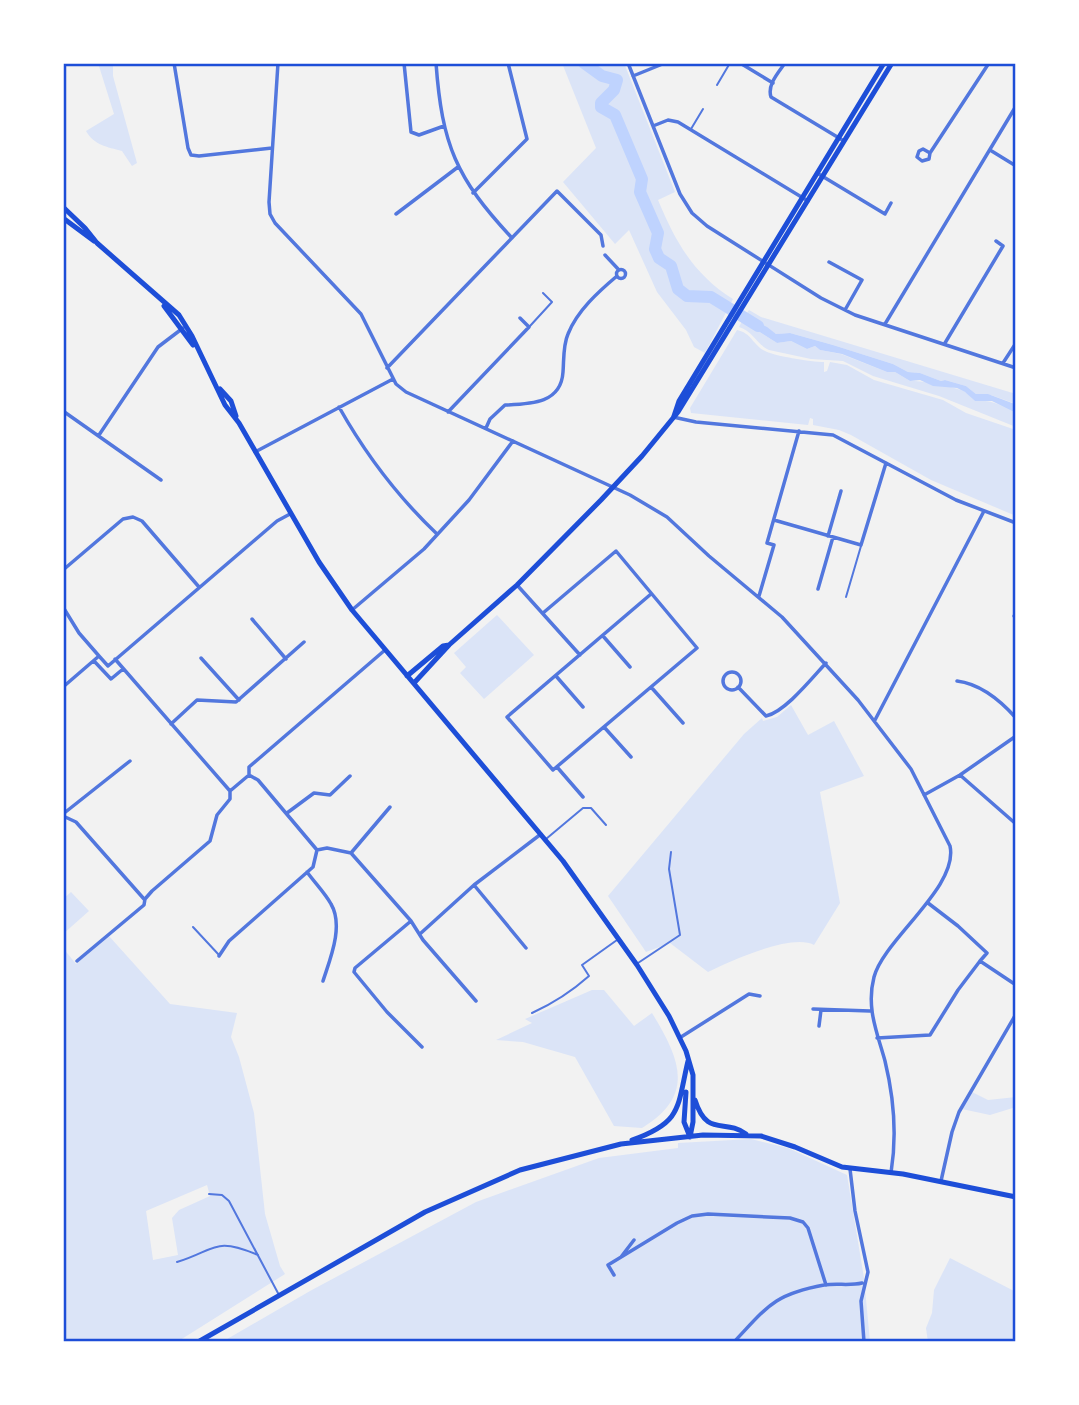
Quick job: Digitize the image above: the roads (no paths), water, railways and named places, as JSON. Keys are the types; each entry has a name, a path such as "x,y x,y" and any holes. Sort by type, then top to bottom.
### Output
{"main road":[{"path":"414,683 449,645 517,585 613,488 674,417 679,401 732,321 884,63"},
{"path":"841,139 892,63"},
{"path":"64,209 162,303 183,328 218,387 225,405 331,581 385,650 543,837 620,938 681,1037 693,1075 694,1122 690,1137"},
{"path":"63,218 97,243"},
{"path":"407,676 443,646 449,645"},
{"path":"198,1342 425,1212 520,1170 621,1144 652,1132 666,1122 681,1100 688,1061"},
{"path":"688,1061 684,1122 690,1137"},
{"path":"693,1093 700,1114 705,1120 715,1126 740,1129 746,1134"},
{"path":"621,1144 746,1134 774,1139 850,1169 941,1181 1016,1197"}],"street":[{"path":"174,63 191,155 272,148"},
{"path":"278,63 269,202 272,218 361,314 387,368 401,389 658,509 782,617 875,720 908,764 951,850 947,869 928,903 877,968 871,990 870,1011 884,1060 892,1103 895,1136 891,1173"},
{"path":"404,63 411,132 419,135 443,126"},
{"path":"436,63 443,126 458,167 473,193 512,238"},
{"path":"473,193 527,139 508,63"},
{"path":"628,63 680,194 692,213 707,226 821,298 845,310 1016,368"},
{"path":"633,76 664,63"},
{"path":"740,63 773,83"},
{"path":"785,63 769,90 771,97 841,139"},
{"path":"930,153 989,63"},
{"path":"885,324 1016,106"},
{"path":"653,126 672,120 805,199"},
{"path":"990,150 1016,166"},
{"path":"396,214 458,167"},
{"path":"820,175 885,214 891,203"},
{"path":"387,368 557,191 601,235 603,246"},
{"path":"945,343 1003,246 996,241"},
{"path":"605,255 619,270 625,271 621,278 617,276"},
{"path":"828,262 862,280 845,310"},
{"path":"485,428 490,419 505,405 538,403 552,395 562,380 566,339 572,325 590,301 617,276 619,270"},
{"path":"448,412 529,327 520,318"},
{"path":"99,435 158,347 183,328"},
{"path":"1003,363 1016,343"},
{"path":"255,452 393,379"},
{"path":"339,407 359,443 388,483 437,534"},
{"path":"63,411 161,480"},
{"path":"674,417 696,422 834,435 957,500 1016,523"},
{"path":"759,596 774,545 767,543 799,431"},
{"path":"352,610 390,580 437,534 469,500 513,441"},
{"path":"774,520 861,545 886,463"},
{"path":"818,589 841,491"},
{"path":"875,720 984,511"},
{"path":"63,607 79,634 108,666 277,521 291,513"},
{"path":"63,570 123,519 135,517 142,521 200,588"},
{"path":"543,613 615,551 652,594 697,648 553,770 507,717 652,594"},
{"path":"517,585 580,655"},
{"path":"251,619 286,659"},
{"path":"603,636 630,667"},
{"path":"171,724 197,700 236,702 304,642"},
{"path":"230,791 249,775 249,767 385,650"},
{"path":"63,687 99,656"},
{"path":"201,658 239,700"},
{"path":"77,961 144,905 145,899 210,841 217,816 230,799 230,791 115,659"},
{"path":"94,660 111,679 122,669"},
{"path":"738,687 761,712 771,716 826,663"},
{"path":"727,674 738,674 741,679 738,687 730,689 726,686 724,678 727,674"},
{"path":"556,676 583,707"},
{"path":"957,681 971,683 994,697 1016,718"},
{"path":"651,687 683,723"},
{"path":"604,727 631,757"},
{"path":"924,795 960,775 1016,736"},
{"path":"130,761 63,815 76,822 145,899"},
{"path":"557,767 583,797"},
{"path":"219,956 229,941 307,873 316,860 317,850 258,780 249,775"},
{"path":"960,775 1016,824"},
{"path":"287,813 314,793 330,795 350,776"},
{"path":"351,853 390,807"},
{"path":"421,934 474,885 543,837"},
{"path":"317,850 327,848 351,853 476,1001"},
{"path":"307,873 332,905 334,914 334,937 323,981"},
{"path":"474,885 526,948"},
{"path":"877,1038 930,1035 958,990 987,953 928,903"},
{"path":"411,921 365,959 354,972 387,1012 422,1047"},
{"path":"980,961 1016,985"},
{"path":"681,1037 749,994 760,996"},
{"path":"813,1009 870,1011"},
{"path":"819,1026 821,1010"},
{"path":"941,1181 959,1112 1016,1014"},
{"path":"850,1169 855,1211 868,1272 861,1301 864,1342"},
{"path":"614,1275 608,1265 677,1223 692,1216 708,1214 790,1218 803,1222 808,1228 826,1285"},
{"path":"620,1258 634,1240"},
{"path":"734,1342 777,1299 826,1285 864,1282"}],"lane":[{"path":"717,85 730,63"},
{"path":"690,130 703,108"},
{"path":"529,327 552,302 543,293"},
{"path":"846,597 861,545"},
{"path":"543,837 583,808 591,808 606,825"},
{"path":"636,964 680,935 669,869 671,852"},
{"path":"193,928 219,956"},
{"path":"532,1013 576,988 589,976 582,965 620,938"},
{"path":"209,1194 222,1195 229,1201 279,1295"},
{"path":"177,1262 222,1245 242,1248 259,1256"}],"water":[{"path":"745,316 776,334 790,333 893,364 908,372 966,386 976,394 988,394 1016,404 1016,413 992,401 975,401 957,388 933,386 920,380 910,381 895,372 887,372 815,346 807,349 791,341 777,343 742,321"}],"waterway":[{"path":"584,63 602,76 617,80 614,90 601,103 601,107 615,115 642,179 640,192 658,233 655,249 659,258 671,266 678,289 687,296 711,297 758,326"}]}
